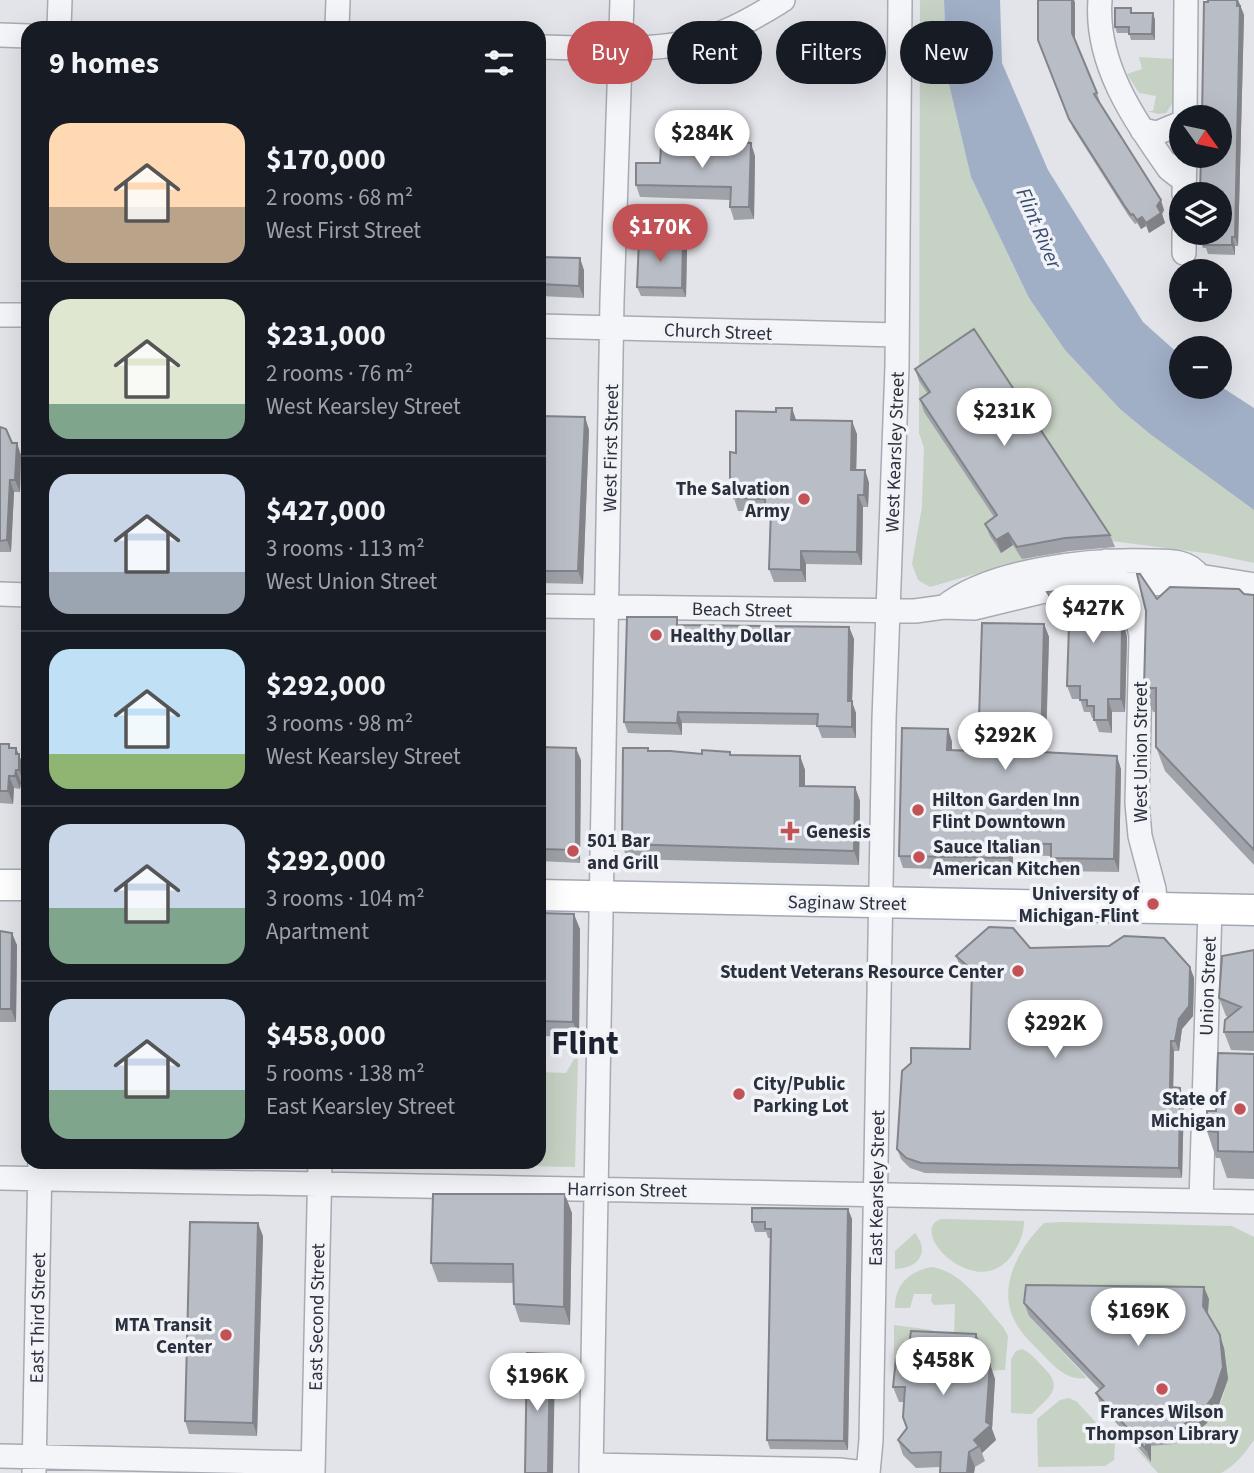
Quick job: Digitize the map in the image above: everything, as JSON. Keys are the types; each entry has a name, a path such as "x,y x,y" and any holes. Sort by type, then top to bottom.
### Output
{"main road":[{"path":"0,885 21,885"},
{"name":"Saginaw Street","path":"546,895 1254,910"}],"street":[{"path":"59,21 60,0"},
{"path":"337,21 338,0"},
{"name":"West First Street","path":"621,21 622,0"},
{"path":"653,47 705,38 751,19 783,0"},
{"name":"West Kearsley Street","path":"881,904 897,335 900,0"},
{"path":"1100,0 1100,32 1104,49 1123,97 1169,169 1178,176 1185,176"},
{"path":"1185,105 1186,0"},
{"path":"0,35 21,36"},
{"path":"546,47 567,48"},
{"name":"West First Street","path":"591,1469 619,84"},
{"path":"1142,130 1157,133 1169,128"},
{"path":"0,315 21,315"},
{"name":"Church Street","path":"546,326 897,335"},
{"name":"Beach Street","path":"944,607 963,594 1017,576 1061,566 1106,561 1175,562 1188,566 1199,576"},
{"name":"West Union Street","path":"1106,561 1133,604 1141,635 1137,789 1140,836 1154,889 1156,908"},
{"name":"Beach Street","path":"546,606 889,612 944,607 974,608 1059,589 1121,583 1182,583 1199,576 1254,585"},
{"path":"0,594 21,595"},
{"name":"East Kearsley Street","path":"867,1473 871,1440 881,904"},
{"name":"Union Street","path":"1201,1201 1210,909"},
{"name":"Harrison Street","path":"0,1178 40,1170 320,1172 596,1188 1254,1202"},
{"name":"East Third Street","path":"34,1465 40,1170"},
{"name":"East Second Street","path":"313,1468 320,1172"},
{"path":"0,1455 34,1465 313,1468"},
{"path":"591,1469 839,1470 867,1473"}],"green space":[{"path":"920,0 944,0 945,21 920,21"},
{"path":"1139,57 1175,59 1172,104 1166,113 1147,111 1153,111 1156,96 1139,93 1127,74 1142,69"},
{"path":"920,84 949,84 971,177 1029,298 1065,350 1120,409 1254,510 1254,563 1212,554 1096,539 930,587 918,580 912,564 922,507 924,448 919,433"},
{"path":"574,1059 578,1059 575,1167 546,1166 546,1072 566,1073"},
{"path":"941,1219 1024,1221 1024,1225 1014,1252 1000,1267 983,1272 966,1269 951,1261 939,1249 932,1237 932,1226"},
{"path":"1044,1223 1232,1226 1254,1237 1254,1440 1226,1470 1221,1473 1158,1473 1129,1441 1151,1461 1151,1446 1173,1443 1192,1435 1206,1423 1217,1409 1224,1392 1227,1373 1217,1332 1029,1316 1087,1378 1075,1378 1050,1362 1017,1325 1008,1298 1012,1271 1018,1257"},
{"path":"915,1233 920,1240 922,1253 910,1266 895,1269 895,1251"},
{"path":"931,1267 953,1275 962,1282 1003,1327 1008,1336 1005,1370 986,1371 987,1360 982,1359 982,1349 912,1374 894,1375 894,1325 932,1330 933,1337 954,1338 955,1304 934,1305 931,1301 932,1294 914,1294 910,1308 895,1308 898,1292 905,1280 916,1272"},
{"path":"1022,1349 1034,1357 1050,1375 1054,1387 1048,1398 1032,1414 1011,1413 1011,1359 1016,1351"},
{"path":"1069,1398 1077,1402 1115,1443 1114,1460 1105,1466 1038,1467 1037,1419 1060,1400"}],"water":[{"name":"Flint River","path":"944,0 1000,0 1002,63 1048,170 1143,322 1169,345 1169,399 1232,399 1232,394 1254,408 1254,510 1120,409 1065,350 1029,298 971,177 949,84 993,84 993,21 945,21"}],"building":[{"path":"1038,0 1072,0 1072,33 1097,93 1094,94 1161,200 1157,206 1161,213 1146,223 1142,217 1137,220 1131,215 1069,119 1038,40"},
{"path":"1237,0 1237,6 1240,6 1235,237 1232,237 1232,182 1200,182 1201,168 1232,168 1232,105 1202,105 1204,2"},
{"path":"1115,8 1131,8 1131,13 1153,13 1152,34 1129,34 1129,27 1115,27"},
{"path":"731,142 751,143 749,207 730,207 731,187 636,185 636,163 660,163 661,146 730,149"},
{"path":"639,239 683,240 682,288 637,287"},
{"path":"546,257 580,258 579,286 546,284"},
{"path":"974,329 1110,535 1065,538 1017,547 1008,533 996,540 985,524 997,515 920,399 930,392 915,369"},
{"name":"The Salvation Army","path":"776,408 792,408 791,420 852,421 851,470 865,470 864,495 858,495 857,552 801,551 801,570 769,569 771,509 765,508 765,499 734,498 734,478 730,478 730,452 736,453 736,411 776,412"},
{"path":"546,416 585,417 578,571 546,571"},
{"path":"0,427 6,429 12,443 17,443 15,480 10,480 7,540 0,541"},
{"path":"1137,574 1140,574 1157,599 1170,587 1239,589 1244,594 1254,595 1254,850 1156,747 1156,688 1144,688 1146,611"},
{"path":"1108,586 1115,597 1122,624 1121,699 1108,699 1108,720 1094,720 1094,706 1087,706 1087,700 1080,700 1080,686 1067,686 1069,625 1047,592"},
{"path":"627,617 677,617 677,625 849,627 848,701 852,701 852,727 817,726 818,714 678,712 677,723 624,722"},
{"path":"982,623 1044,624 1041,752 1117,756 1114,859 1051,858 1051,844 1008,843 1008,858 899,856 902,728 948,729 947,750 978,751"},
{"path":"0,744 9,744 9,748 16,748 16,754 19,754 19,770 16,770 15,776 9,776 8,791 0,791"},
{"name":"501 Bar and Grill","path":"546,747 576,748 576,850 546,849"},
{"path":"623,748 702,754 702,750 730,752 730,755 800,756 800,786 855,787 854,851 622,844"},
{"path":"546,913 574,914 573,1022 546,1021"},
{"path":"989,927 1013,928 1030,948 1109,946 1124,936 1164,938 1190,967 1189,1006 1179,1019 1175,1041 1171,1041 1170,1087 1180,1088 1179,1168 921,1163 906,1158 897,1149 902,1071 911,1063 911,1048 970,1049 972,970 956,956"},
{"path":"0,931 12,933 11,1009 0,1009"},
{"path":"1254,950 1254,1032 1224,1032 1225,1020 1241,1007 1219,998 1222,956"},
{"path":"1218,1053 1254,1054 1254,1152 1218,1151 1218,1132 1207,1131 1207,1111 1216,1111"},
{"path":"433,1194 565,1194 564,1307 514,1304 513,1264 431,1263"},
{"path":"752,1208 848,1209 844,1441 767,1440 771,1229 765,1229 765,1222 752,1222"},
{"name":"MTA Transit Center","path":"190,1222 258,1223 253,1423 185,1421"},
{"name":"Frances Wilson Thompson Library","path":"1026,1285 1204,1287 1203,1306 1220,1335 1223,1367 1213,1397 1202,1411 1183,1425 1170,1431 1147,1433 1146,1449 1096,1393 1104,1386 1024,1303"},
{"path":"911,1331 976,1334 976,1362 990,1364 986,1422 991,1425 974,1440 979,1446 969,1452 967,1473 940,1473 941,1452 911,1453 898,1440 907,1428 903,1417 905,1387 893,1387 896,1359 907,1359"},
{"path":"527,1353 550,1354 548,1473 525,1473"}],"place":[{"name":"The Salvation Army","path":"804,499"},
{"name":"Healthy Dollar","path":"656,635"},
{"name":"Hilton Garden Inn Flint Downtown","path":"918,810"},
{"name":"Genesis","path":"790,831"},
{"name":"501 Bar and Grill","path":"573,851"},
{"name":"Sauce Italian American Kitchen","path":"919,857"},
{"name":"University of Michigan-Flint","path":"1153,904"},
{"name":"Student Veterans Resource Center","path":"1018,971"},
{"name":"City/Public Parking Lot","path":"739,1094"},
{"name":"State of Michigan","path":"1240,1109"},
{"name":"MTA Transit Center","path":"226,1335"},
{"name":"Frances Wilson Thompson Library","path":"1162,1389"}],"district":[{"name":"Flint","path":"585,1042"}]}
